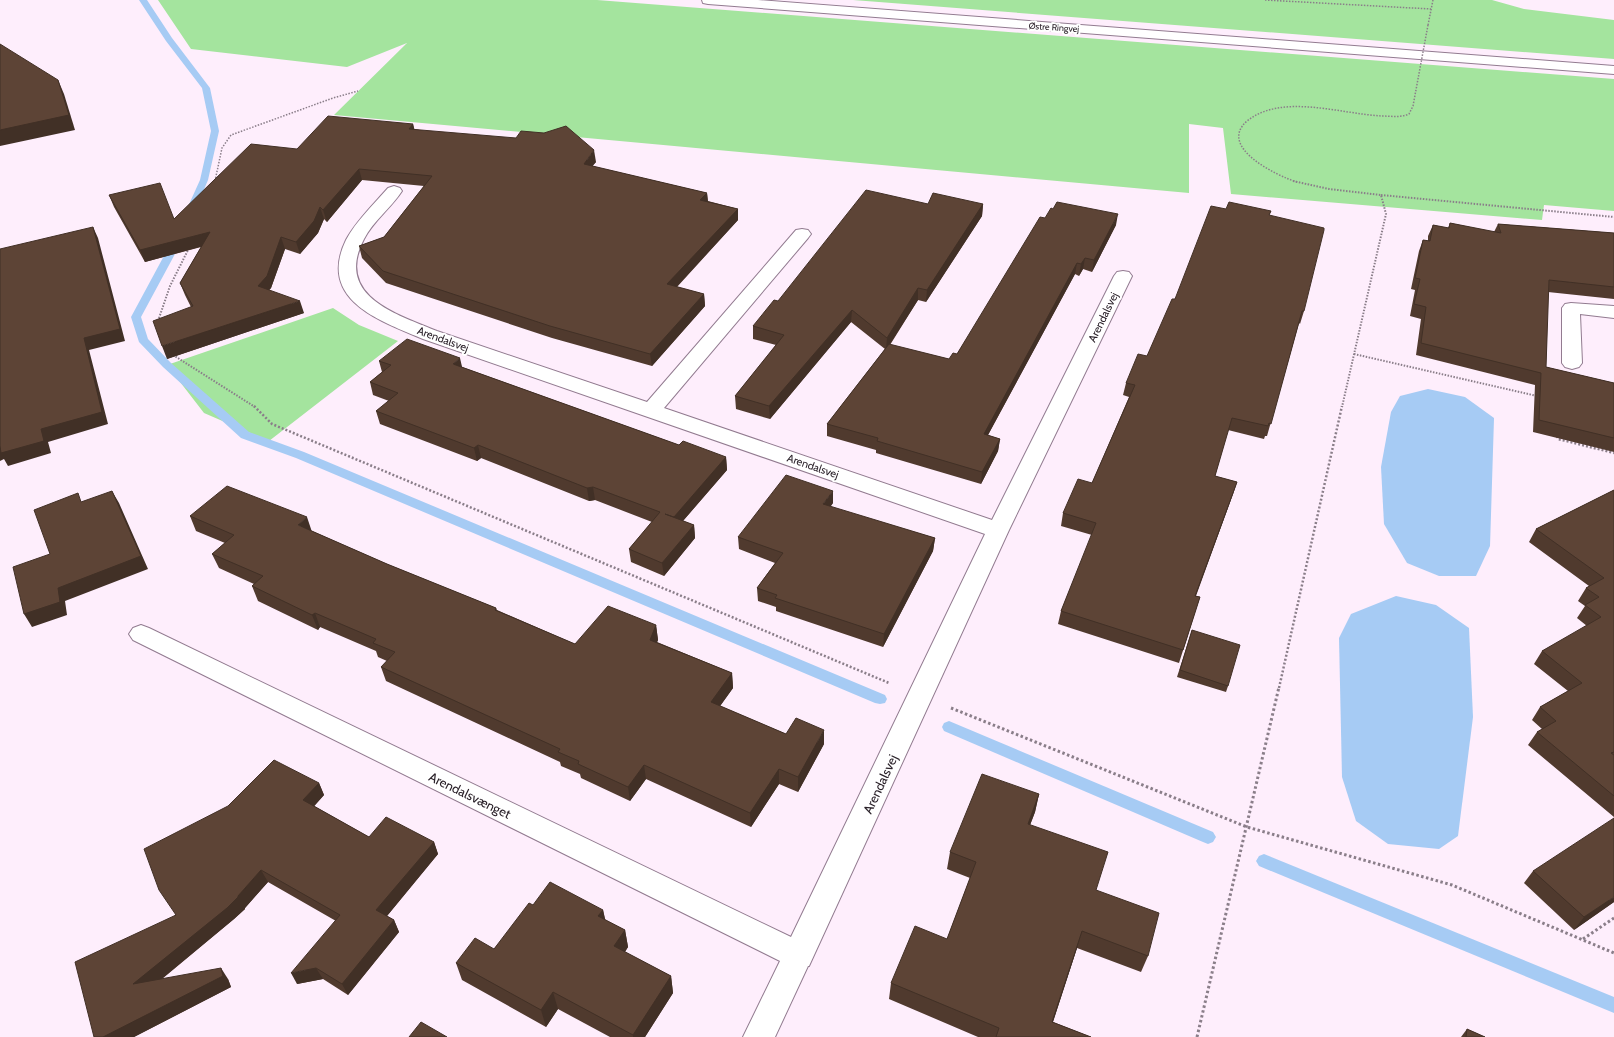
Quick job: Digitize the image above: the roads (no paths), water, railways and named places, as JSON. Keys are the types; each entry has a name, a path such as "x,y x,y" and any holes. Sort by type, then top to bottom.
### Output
{"street":[{"name":"Østre Ringvej","path":"708,0 1614,70"},
{"name":"Arendalsvej","path":"394,192 356,238 347,256 347,276 355,295 375,312 430,335 998,530"},
{"path":"651,410 802,234"},
{"name":"Arendalsvej","path":"759,1037 799,956 998,530 1123,276"},
{"path":"1572,363 1571,308 1614,312"},
{"name":"Arendalsvænget","path":"141,634 799,956"}],"water":[{"path":"1428,389 1465,397 1494,418 1490,546 1476,576 1439,576 1407,563 1384,524 1381,467 1391,412 1400,396"},
{"path":"1396,596 1436,605 1469,628 1473,717 1458,836 1439,849 1388,844 1356,821 1342,777 1339,638 1351,614"}],"waterway":[{"path":"143,0 169,39 206,88 215,131 204,180 191,211"},
{"path":"177,241 136,317 143,340 167,365 245,435 300,455 880,699"},
{"path":"949,727 1208,837"},
{"path":"1264,861 1614,1005"}]}
